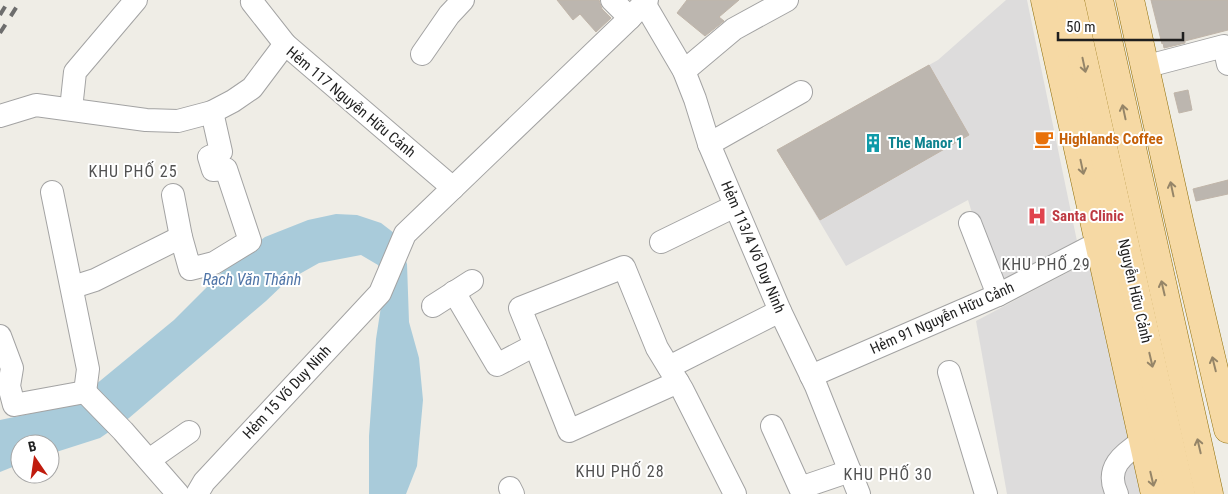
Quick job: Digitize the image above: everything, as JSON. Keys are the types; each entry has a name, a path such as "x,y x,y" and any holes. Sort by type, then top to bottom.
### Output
{"main road":[{"name":"Nguyễn Hữu Cảnh","path":"1045,0 1181,494"},
{"name":"Nguyễn Hữu Cảnh","path":"1070,0 1143,441 1155,494"},
{"name":"Nguyễn Hữu Cảnh","path":"1099,0 1210,494"},
{"path":"1130,0 1180,225 1225,399 1228,429"},
{"path":"1110,240 1180,225"}],"street":[{"path":"71,109 74,72 136,0"},
{"path":"254,0 252,2 285,44"},
{"path":"422,54 449,15 463,0"},
{"name":"Hẻm 113/4 Võ Duy Ninh","path":"612,0 640,7 684,71 735,206 811,376 859,494"},
{"path":"684,71 734,29 787,0"},
{"path":"454,188 640,7"},
{"name":"Hẻm 117 Nguyễn Hữu Cảnh","path":"0,116 36,105 146,120 178,121 212,112 252,88 285,44 454,188"},
{"path":"1144,67 1224,46 1228,64"},
{"path":"710,144 801,92"},
{"path":"173,195 181,237 190,269 214,264 250,241 226,169 213,170 209,157 221,152 212,112"},
{"name":"Hẻm 15 Võ Duy Ninh","path":"197,494 204,482 380,293 405,234 454,188"},
{"path":"52,192 73,287 88,369 85,392"},
{"path":"661,242 735,206"},
{"path":"970,223 998,295"},
{"path":"73,287 95,280 181,237"},
{"name":"Hẻm 91 Nguyễn Hữu Cảnh","path":"811,376 998,295 1110,240"},
{"path":"735,494 674,374 656,348 624,267 520,308 569,431 674,374 780,310"},
{"path":"433,306 463,287 497,365 535,345"},
{"path":"0,336 12,368 9,386 14,404 85,392"},
{"path":"949,372 986,494"},
{"path":"85,392 123,431 178,494"},
{"path":"772,426 800,488 850,471"},
{"path":"149,460 189,432"},
{"path":"1117,494 1113,471 1122,456 1143,441"}],"shaded area":[{"path":"1006,0 1027,0 1078,246 994,284 968,200 846,266 777,150 938,60"},
{"path":"1097,257 1145,494 1007,494 976,321"}],"water":[{"name":"Rạch Văn Thánh","path":"336,214 357,215 381,223 394,233 402,249 407,264 409,322 419,358 423,400 417,466 406,494 369,494 369,436 376,339 384,287 378,265 361,255 319,263 287,281 129,418 100,438 60,451 60,434 10,434 10,468 0,472 0,420 57,408 78,399 174,320 234,260 265,237 308,220"}],"building":[{"path":"557,0 599,0 602,9 611,18 596,32 580,14 573,20"},
{"path":"687,0 739,0 719,17 724,21 705,36 677,13"},
{"path":"1151,0 1228,0 1228,30 1164,48"},
{"name":"The Manor 1","path":"929,65 969,135 820,220 777,150"},
{"path":"1188,90 1192,110 1179,113 1174,93"},
{"path":"1228,180 1228,194 1196,201 1193,189"}],"railway":[{"path":"0,15 9,0"},
{"path":"0,33 21,0"}],"place":[{"name":"Highlands Coffee","path":"1044,139"},
{"name":"The Manor 1","path":"873,143"},
{"name":"Santa Clinic","path":"1037,216"}],"district":[{"name":"KHU PHỐ 25","path":"133,171"},
{"name":"KHU PHỐ 29","path":"1046,264"},
{"name":"KHU PHỐ 28","path":"620,471"},
{"name":"KHU PHỐ 30","path":"888,474"}]}
